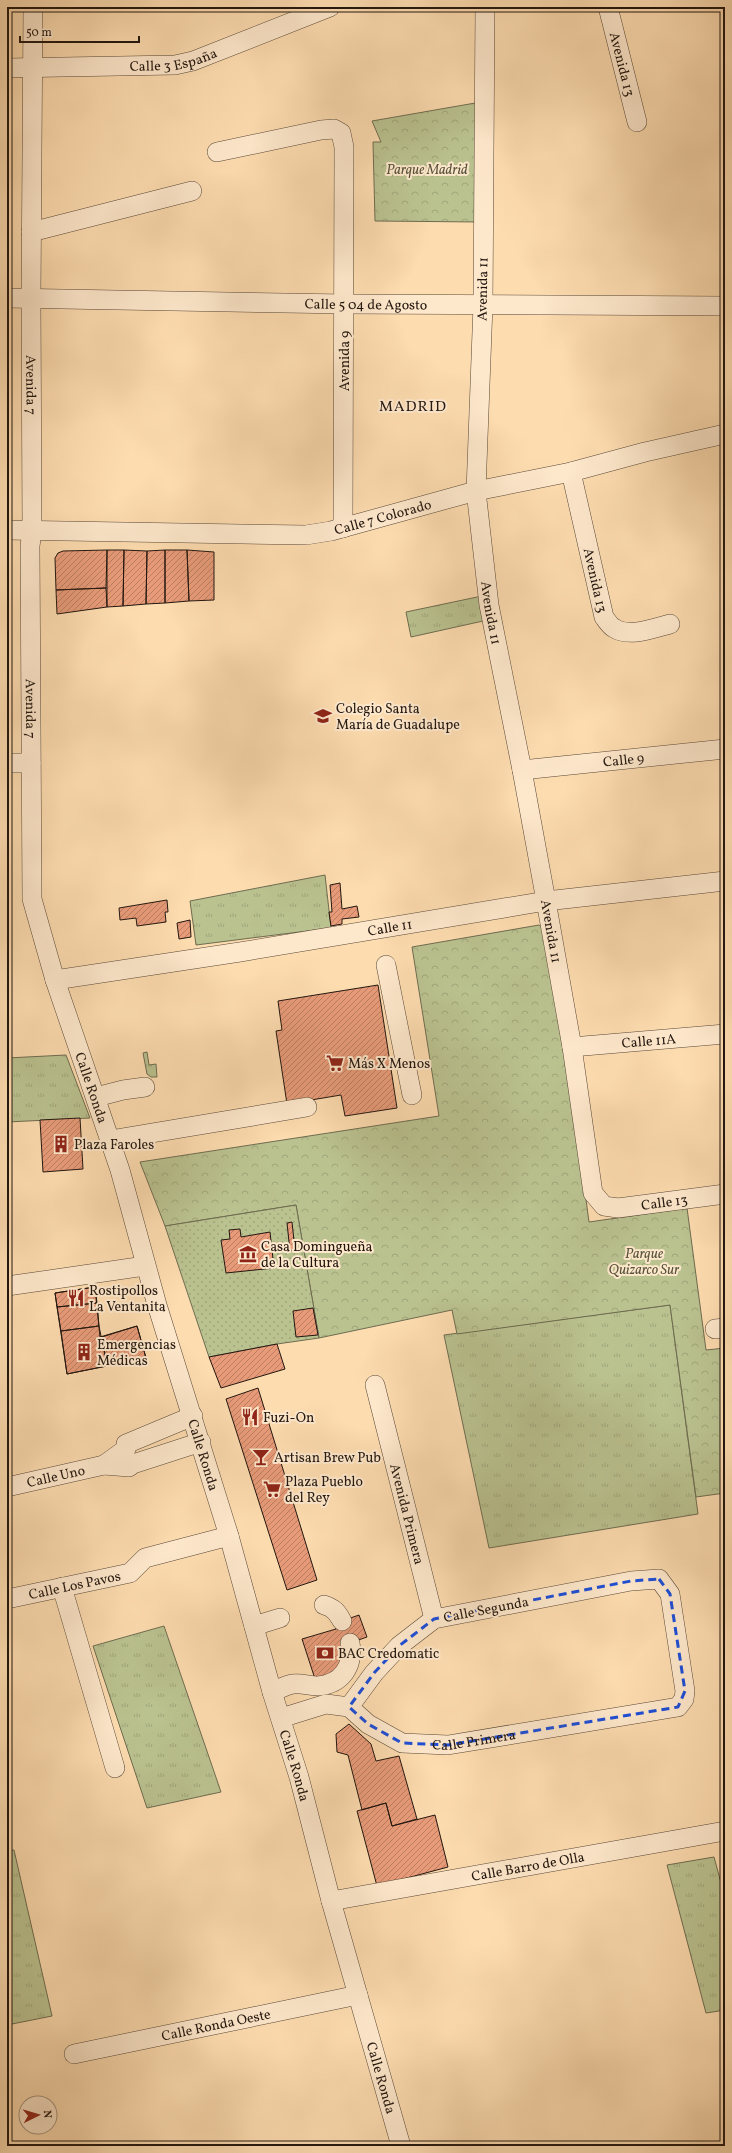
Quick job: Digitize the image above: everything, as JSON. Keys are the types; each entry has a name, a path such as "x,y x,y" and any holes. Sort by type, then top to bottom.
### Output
{"street":[{"name":"Avenida 7","path":"31,763 30,546 32,530 31,232 33,7"},
{"name":"Calle 3 España","path":"7,68 175,65 193,61 330,7"},
{"name":"Avenida 11","path":"485,7 482,305 476,491 489,605 522,770 572,1047 593,1193 604,1206"},
{"name":"Avenida 13","path":"608,7 637,122"},
{"name":"Avenida 9","path":"217,152 321,130 334,129 341,133 344,147 345,304 343,528"},
{"path":"31,232 192,191"},
{"name":"Calle 5 04 de Agosto","path":"7,298 345,304 725,306"},
{"name":"Calle 7 Colorado","path":"7,530 268,536 306,534 343,528 476,491 571,472 645,452 725,434"},
{"name":"Avenida 13","path":"571,472 604,617 613,628 622,632 632,632 670,624"},
{"name":"Calle 9","path":"522,770 725,749"},
{"path":"7,763 31,763"},
{"name":"Calle Ronda","path":"31,763 32,899 55,980 110,1140 145,1266 173,1358 193,1416 229,1536 272,1692 318,1846 331,1901 401,2146"},
{"name":"Calle 11","path":"55,980 240,952 546,901 725,881"},
{"path":"386,965 412,1095"},
{"name":"Calle 11A","path":"572,1047 725,1034"},
{"path":"96,1097 123,1090 145,1087"},
{"path":"110,1140 307,1107"},
{"name":"Calle 13","path":"604,1206 618,1208 725,1194"},
{"path":"7,1286 145,1266"},
{"name":"Avenida Primera","path":"375,1385 434,1619"},
{"name":"Calle Uno","path":"104,1465 126,1449 126,1444 193,1416"},
{"name":"Calle Uno","path":"7,1487 104,1465 129,1467 133,1464 201,1442"},
{"name":"Calle Los Pavos","path":"7,1599 130,1572 145,1558 229,1536"},
{"name":"Calle Segunda","path":"349,1707 374,1673 399,1646 434,1619 631,1581 659,1579 670,1594 685,1690 684,1699 678,1706"},
{"path":"62,1587 115,1768"},
{"path":"324,1605 331,1607 338,1612 342,1621"},
{"path":"254,1626 280,1618"},
{"path":"272,1692 292,1684 319,1686 336,1681 345,1674 350,1664 352,1653 350,1643"},
{"path":"281,1718 326,1704 349,1707"},
{"name":"Calle Primera","path":"349,1707 368,1724 402,1743 448,1745 678,1706"},
{"name":"Calle Barro de Olla","path":"331,1901 725,1831"},
{"name":"Calle Ronda Oeste","path":"74,2054 358,1995"}],"highlighted area":[{"path":"659,1579 670,1594 685,1691 678,1707 448,1745 402,1743 368,1724 349,1707 374,1673 399,1646 434,1619 631,1581"}],"green space":[{"name":"Parque Madrid","path":"481,102 480,222 375,221 373,142 381,142 372,121"},
{"path":"482,596 483,621 411,637 406,612"},
{"path":"325,875 331,928 196,945 190,901"},
{"name":"Parque Quizarco Sur","path":"539,925 551,934 589,1222 687,1208 706,1350 725,1348 725,1493 696,1497 670,1305 457,1334 452,1310 319,1338 296,1205 165,1226 140,1162 439,1116 412,947"},
{"path":"147,1052 149,1065 156,1064 157,1077 151,1077 147,1074 143,1053"},
{"path":"66,1055 90,1118 7,1122 7,1058"},
{"path":"296,1205 319,1338 277,1344 209,1357 165,1226"},
{"path":"670,1305 698,1514 489,1548 444,1335"},
{"path":"164,1626 221,1792 147,1808 93,1646"},
{"path":"14,1850 52,2016 7,2025 7,1851"},
{"path":"714,1857 725,1898 725,2010 706,2013 667,1865"}],"building":[{"path":"107,550 106,588 56,590 55,558 58,553 63,551"},
{"path":"107,550 124,550 123,606 107,607"},
{"path":"124,550 147,551 146,604 123,606"},
{"path":"165,550 165,603 146,604 147,551"},
{"path":"165,550 187,550 189,601 165,603"},
{"path":"187,550 214,552 214,600 189,601"},
{"path":"106,588 107,607 57,614 56,590"},
{"path":"340,883 342,909 357,906 359,917 342,919 342,924 331,926 329,912 332,912 330,885"},
{"path":"167,900 168,912 165,912 166,922 137,926 136,918 120,920 119,908"},
{"path":"190,920 191,937 179,939 177,923"},
{"name":"Más X Menos","path":"378,985 397,1108 345,1116 341,1095 287,1104 276,1031 282,1030 278,1001"},
{"name":"Plaza Faroles","path":"80,1118 83,1169 43,1172 40,1120"},
{"path":"292,1222 295,1250 290,1251 287,1223"},
{"name":"Casa Domingueña de la Cultura","path":"240,1229 241,1237 270,1232 274,1268 226,1273 221,1240 230,1239 229,1230"},
{"path":"95,1287 100,1337 137,1326 146,1358 67,1374 55,1293"},
{"name":"Rostipollos La Ventanita","path":"95,1287 97,1303 57,1307 55,1293"},
{"path":"97,1303 99,1326 61,1331 57,1307"},
{"path":"313,1308 318,1335 296,1337 293,1311"},
{"name":"Emergencias Médicas","path":"99,1326 107,1366 67,1374 61,1331"},
{"path":"137,1326 146,1358 107,1366 102,1337"},
{"path":"277,1344 285,1369 221,1388 209,1357"},
{"name":"Plaza Pueblo del Rey","path":"258,1388 317,1580 287,1590 226,1399"},
{"name":"BAC Credomatic","path":"359,1615 367,1637 350,1643 345,1673 316,1682 302,1639 336,1629 335,1626 342,1621"},
{"path":"349,1724 371,1744 376,1761 399,1756 417,1819 392,1826 386,1803 362,1810 348,1755 337,1752 336,1734"},
{"path":"386,1803 392,1826 435,1815 448,1867 377,1886 357,1811"}],"place":[{"name":"Colegio Santa María de Guadalupe","path":"323,716"},
{"name":"Más X Menos","path":"335,1063"},
{"name":"Plaza Faroles","path":"61,1144"},
{"name":"Casa Domingueña de la Cultura","path":"248,1254"},
{"name":"Rostipollos La Ventanita","path":"76,1298"},
{"name":"Emergencias Médicas","path":"84,1352"},
{"name":"Fuzi-On","path":"250,1417"},
{"name":"Artisan Brew Pub","path":"261,1457"},
{"name":"Plaza Pueblo del Rey","path":"272,1489"},
{"name":"BAC Credomatic","path":"325,1653"}],"district":[{"name":"MADRID","path":"413,406"}]}
